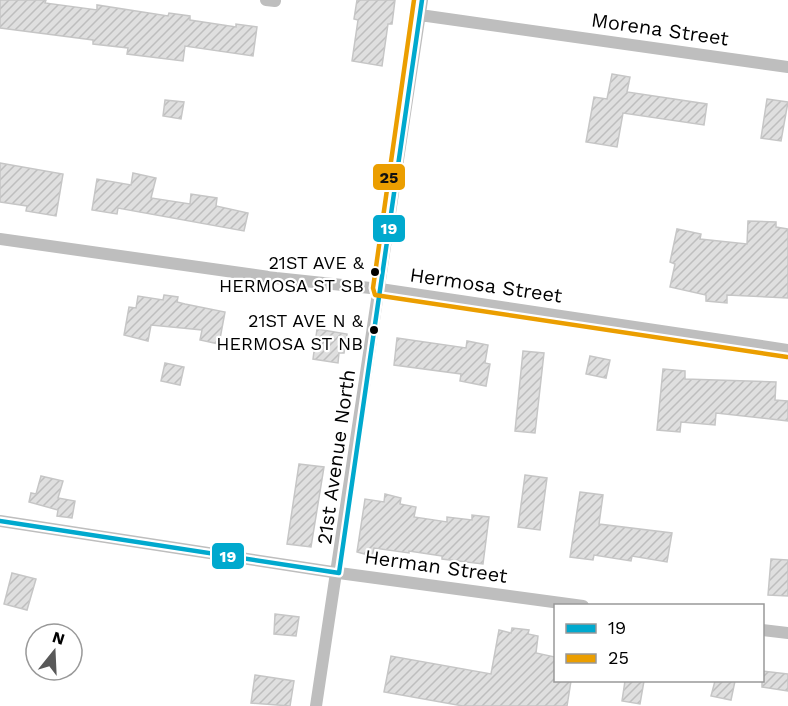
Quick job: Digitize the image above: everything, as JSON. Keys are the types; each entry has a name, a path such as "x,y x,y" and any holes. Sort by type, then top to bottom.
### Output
{"street":[{"name":"21st Avenue North","path":"316,706 339,573 422,0"},
{"name":"Morena Street","path":"420,15 788,67"},
{"name":"Hermosa Street","path":"0,239 276,278 380,289 788,350"},
{"name":"Herman Street","path":"0,520 339,573 568,604"},
{"path":"764,630 788,633"}],"building":[{"path":"0,0 46,0 45,3 97,10 97,5 168,16 169,13 190,16 190,20 236,27 236,24 257,27 253,56 185,46 183,61 127,54 128,48 93,44 93,40 0,28"},
{"path":"357,0 395,0 392,24 388,24 382,66 352,61 358,20 354,19"},
{"path":"612,74 630,77 627,92 707,104 704,125 623,113 617,147 586,142 594,97 607,99"},
{"path":"767,99 788,102 781,141 761,138"},
{"path":"165,100 184,102 181,119 163,116"},
{"path":"0,163 63,174 56,216 26,211 27,206 0,202"},
{"path":"133,173 156,178 151,198 190,204 191,194 217,198 216,206 248,213 244,231 118,208 117,214 92,210 97,179 131,185"},
{"path":"748,221 776,222 776,227 788,229 788,298 727,295 727,303 706,301 706,295 670,287 675,264 670,262 677,229 701,234 700,239 747,244"},
{"path":"164,295 178,297 177,302 225,312 219,344 200,340 202,330 151,325 148,341 124,335 129,307 136,308 138,296 163,300"},
{"path":"317,329 347,334 344,353 339,353 338,363 313,359"},
{"path":"397,338 466,348 467,341 488,345 485,363 490,364 486,386 460,381 461,374 394,365"},
{"path":"523,351 544,353 535,433 515,431"},
{"path":"590,356 610,360 606,378 586,374"},
{"path":"165,363 184,367 180,385 161,381"},
{"path":"663,369 685,371 685,379 776,382 775,400 788,401 788,421 716,413 715,425 681,422 680,432 657,430"},
{"path":"299,464 324,467 311,547 287,544"},
{"path":"525,475 547,478 540,530 518,527"},
{"path":"41,476 63,481 58,498 75,501 72,518 57,516 58,510 29,502 31,493 36,494"},
{"path":"580,492 603,495 599,524 672,533 667,562 632,556 631,561 594,555 593,560 570,557"},
{"path":"385,494 401,498 400,504 416,507 414,517 447,522 447,517 472,520 472,515 489,517 483,564 442,559 442,556 409,551 409,553 374,548 372,556 357,552 365,499 384,502"},
{"path":"771,559 788,560 788,596 768,595"},
{"path":"12,573 36,579 27,610 4,604"},
{"path":"275,614 299,617 296,636 274,634"},
{"path":"512,628 529,630 528,634 538,636 536,653 554,657 554,682 571,682 567,706 463,706 384,692 391,656 491,674 499,630 511,633"},
{"path":"764,671 788,674 788,691 762,687"},
{"path":"255,675 294,681 290,706 251,703"},
{"path":"625,682 644,682 640,704 622,701"},
{"path":"715,682 735,682 731,700 711,696"}],"transit line":[{"name":"25","path":"414,0 373,288 375,295 787,357"},
{"name":"19","path":"0,521 339,573 422,0"}],"place":[{"name":"21ST AVE & HERMOSA ST SB","path":"375,272"},
{"name":"21ST AVE N & HERMOSA ST NB","path":"374,330"}]}
